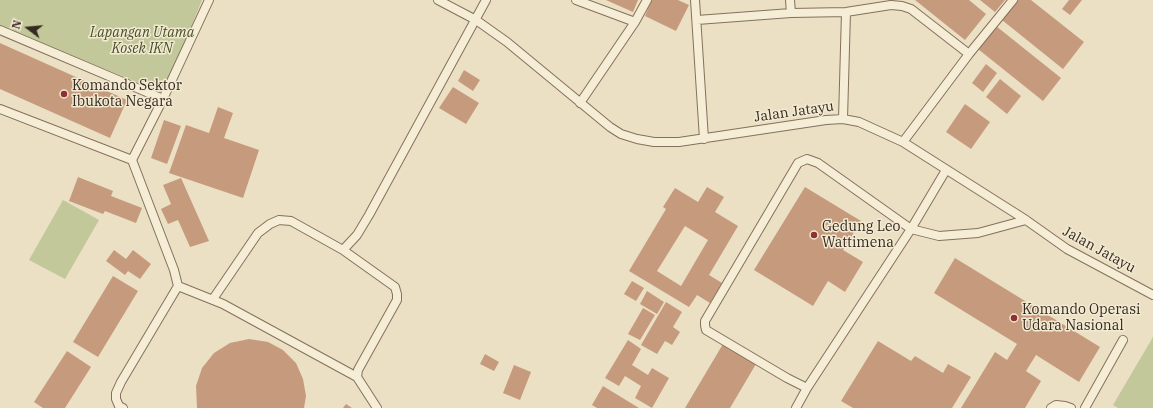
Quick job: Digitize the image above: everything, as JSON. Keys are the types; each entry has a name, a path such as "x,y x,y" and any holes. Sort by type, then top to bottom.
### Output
{"lane":[{"path":"123,408 119,406 116,399 116,394 121,382 178,286 174,270 132,160 163,99 209,0"},
{"name":"Jalan Jatayu","path":"438,0 476,20 507,42 610,128 621,134 654,142 679,142 843,118 859,122 903,142 1026,220 1067,249 1153,295"},
{"path":"343,250 357,235 369,215 486,0"},
{"path":"576,0 635,22"},
{"path":"580,103 635,22 647,0"},
{"path":"695,0 704,139"},
{"path":"790,0 791,13"},
{"path":"903,142 1013,0"},
{"path":"697,20 791,13 846,12 891,2 910,9 970,54"},
{"path":"843,118 846,12"},
{"path":"0,30 163,99"},
{"path":"0,109 132,160"},
{"path":"807,388 787,378 706,330 705,325 705,321 798,163 806,160 818,163 911,229 939,236 978,233 1026,220"},
{"path":"796,408 807,388 911,229 946,170"},
{"path":"213,299 258,233 270,224 279,220 291,221 343,250 395,287 397,300 358,370 357,377"},
{"path":"178,286 213,299 357,377 377,408"},
{"path":"1084,408 1124,340"},
{"path":"1051,408 1056,405 1071,408"}],"green space":[{"name":"Lapangan Utama Kosek IKN","path":"0,0 202,0 164,93 0,26"},
{"path":"63,200 99,220 65,279 29,260"},
{"path":"1153,337 1153,408 1118,408 1113,405"}],"building":[{"path":"606,0 638,0 633,12"},
{"path":"652,0 678,0 689,5 676,31 645,16"},
{"path":"915,0 969,0 986,14 965,40"},
{"path":"980,0 1005,0 995,12"},
{"path":"1018,0 1031,0 1084,42 1063,69 1002,20"},
{"path":"1069,0 1082,0 1070,15 1062,9"},
{"path":"996,26 1061,78 1043,101 978,49"},
{"name":"Komando Sektor Ibukota Negara","path":"0,43 127,100 110,138 0,89"},
{"path":"986,64 997,73 983,92 972,83"},
{"path":"464,70 480,80 473,91 458,81"},
{"path":"1000,79 1021,96 1007,114 986,97"},
{"path":"453,87 479,103 466,124 439,108"},
{"path":"965,104 990,122 971,149 946,132"},
{"path":"218,107 233,113 224,138 259,150 243,198 169,173 186,125 209,133"},
{"path":"164,120 181,126 167,164 151,158"},
{"path":"78,177 113,191 111,196 142,208 136,223 105,211 103,214 69,201"},
{"path":"181,178 209,241 190,247 178,220 168,224 161,209 171,204 163,185"},
{"path":"707,187 724,197 715,212 738,226 709,275 722,283 710,303 697,295 689,307 629,271 666,209 663,207 675,188 698,202","holes":["685,226 708,240 681,286 657,271"]},
{"name":"Gedung Leo Wattimena","path":"805,187 861,221 843,250 863,262 845,292 828,281 813,306 754,270"},
{"path":"114,250 126,259 133,250 151,264 140,279 128,271 125,275 106,261"},
{"name":"Komando Operasi Udara Nasional","path":"955,258 1100,347 1079,382 1036,355 1026,371 1041,381 1025,408 961,408 995,352 1007,360 1017,344 934,293"},
{"path":"113,276 138,291 98,357 73,342"},
{"path":"632,281 644,288 636,301 624,294"},
{"path":"647,291 664,302 657,314 640,304"},
{"path":"666,302 682,312 673,327 680,332 672,345 665,341 657,354 641,345"},
{"path":"643,308 655,315 640,340 628,334"},
{"path":"249,339 268,342 283,350 296,363 303,379 306,396 304,408 197,408 196,386 202,368 214,353 230,343"},
{"path":"628,340 641,349 632,365 648,375 652,368 669,378 652,408 635,398 641,386 625,376 619,386 605,378"},
{"path":"878,341 911,361 915,356 943,373 948,364 971,377 952,408 853,408 841,401"},
{"path":"723,344 756,364 730,408 685,408"},
{"path":"67,351 91,367 65,408 43,408 34,402"},
{"path":"485,354 499,362 494,371 480,364"},
{"path":"514,365 531,372 520,400 503,393"},
{"path":"603,386 639,408 597,408 592,405"},
{"path":"346,404 352,408 343,408"}],"place":[{"name":"Komando Sektor Ibukota Negara","path":"64,94"},
{"name":"Gedung Leo Wattimena","path":"814,235"},
{"name":"Komando Operasi Udara Nasional","path":"1014,318"}]}
